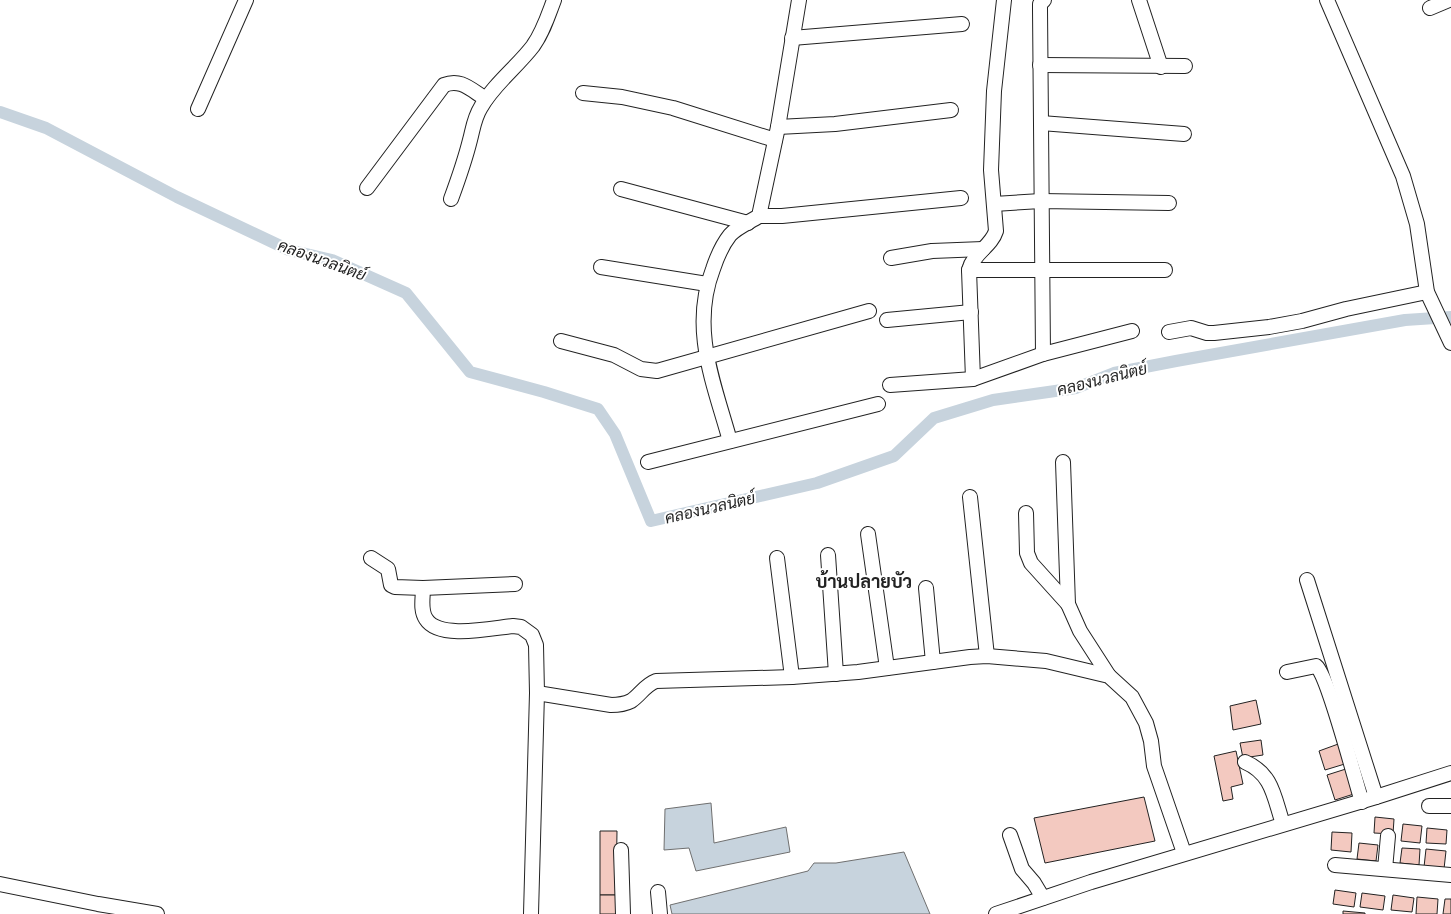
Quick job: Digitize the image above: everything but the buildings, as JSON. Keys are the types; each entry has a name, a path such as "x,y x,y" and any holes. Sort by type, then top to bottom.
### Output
{"street":[{"path":"198,109 246,0"},
{"path":"451,200 475,120 486,99 536,42 545,26 554,0"},
{"path":"730,441 707,358 703,336 702,320 707,284 719,252 731,234 754,220 777,133 800,0"},
{"path":"973,379 969,270 971,262 994,239 996,231 991,170 994,92 1004,0"},
{"path":"1043,354 1040,4 1044,0"},
{"path":"1139,0 1161,67"},
{"path":"1327,0 1403,176 1417,224 1429,297 1451,343"},
{"path":"1430,8 1449,0"},
{"path":"792,38 962,24"},
{"path":"1040,65 1185,66"},
{"path":"367,188 444,85 457,82 486,99"},
{"path":"583,93 622,97 777,133 951,110"},
{"path":"1041,123 1184,134"},
{"path":"621,189 754,220 961,198"},
{"path":"994,204 1041,201 1169,203"},
{"path":"892,258 932,251 983,249"},
{"path":"601,267 707,284"},
{"path":"969,270 1165,270"},
{"path":"1169,332 1191,328 1214,333 1269,327 1429,297"},
{"path":"561,341 614,355 641,369 657,370 707,358 869,311"},
{"path":"887,320 971,312"},
{"path":"890,385 973,379 1043,354 1132,330"},
{"path":"648,462 878,404"},
{"path":"1063,462 1068,604"},
{"path":"970,497 987,656"},
{"path":"1026,513 1028,553 1031,563 1068,604 1080,631 1109,676 1132,697 1140,710 1151,741 1154,766 1184,853"},
{"path":"868,534 887,668"},
{"path":"828,555 836,674"},
{"path":"371,558 388,569 391,585 395,587 424,588 515,584"},
{"path":"777,558 792,677"},
{"path":"1307,580 1376,797"},
{"path":"424,588 422,610 426,619 433,627 447,631 521,627 532,635 536,645 537,694 531,914"},
{"path":"926,588 933,662"},
{"path":"537,694 611,705 623,704 631,701 648,684 656,681 836,674 987,656 1046,661 1109,676"},
{"path":"1287,672 1316,666 1322,674 1332,700 1362,802"},
{"path":"1245,762 1257,767 1265,777 1271,787 1283,824"},
{"path":"996,914 1022,910 1043,898 1184,853 1362,802 1451,772"},
{"path":"1429,806 1451,806"},
{"path":"1010,835 1022,869 1034,883 1043,898"},
{"path":"1385,869 1388,836"},
{"path":"621,850 623,914"},
{"path":"1335,865 1451,875"},
{"path":"0,884 157,914"},
{"path":"658,892 660,914"}],"shaded area":[{"path":"711,803 714,843 786,827 790,852 696,871 689,848 664,850 665,809"},
{"path":"904,852 930,914 672,914 670,905 808,871 814,863 836,863"}],"waterway":[{"name":"คลองนวลนิตย์","path":"0,112 46,128 177,197 289,250 332,260 406,293 470,372 598,409 615,434 651,521 817,483 894,456 934,418 993,400 1076,388 1114,373 1176,361 1405,320 1451,317"}],"district":[{"name":"บ้านปลายบัว","path":"864,582"}]}
